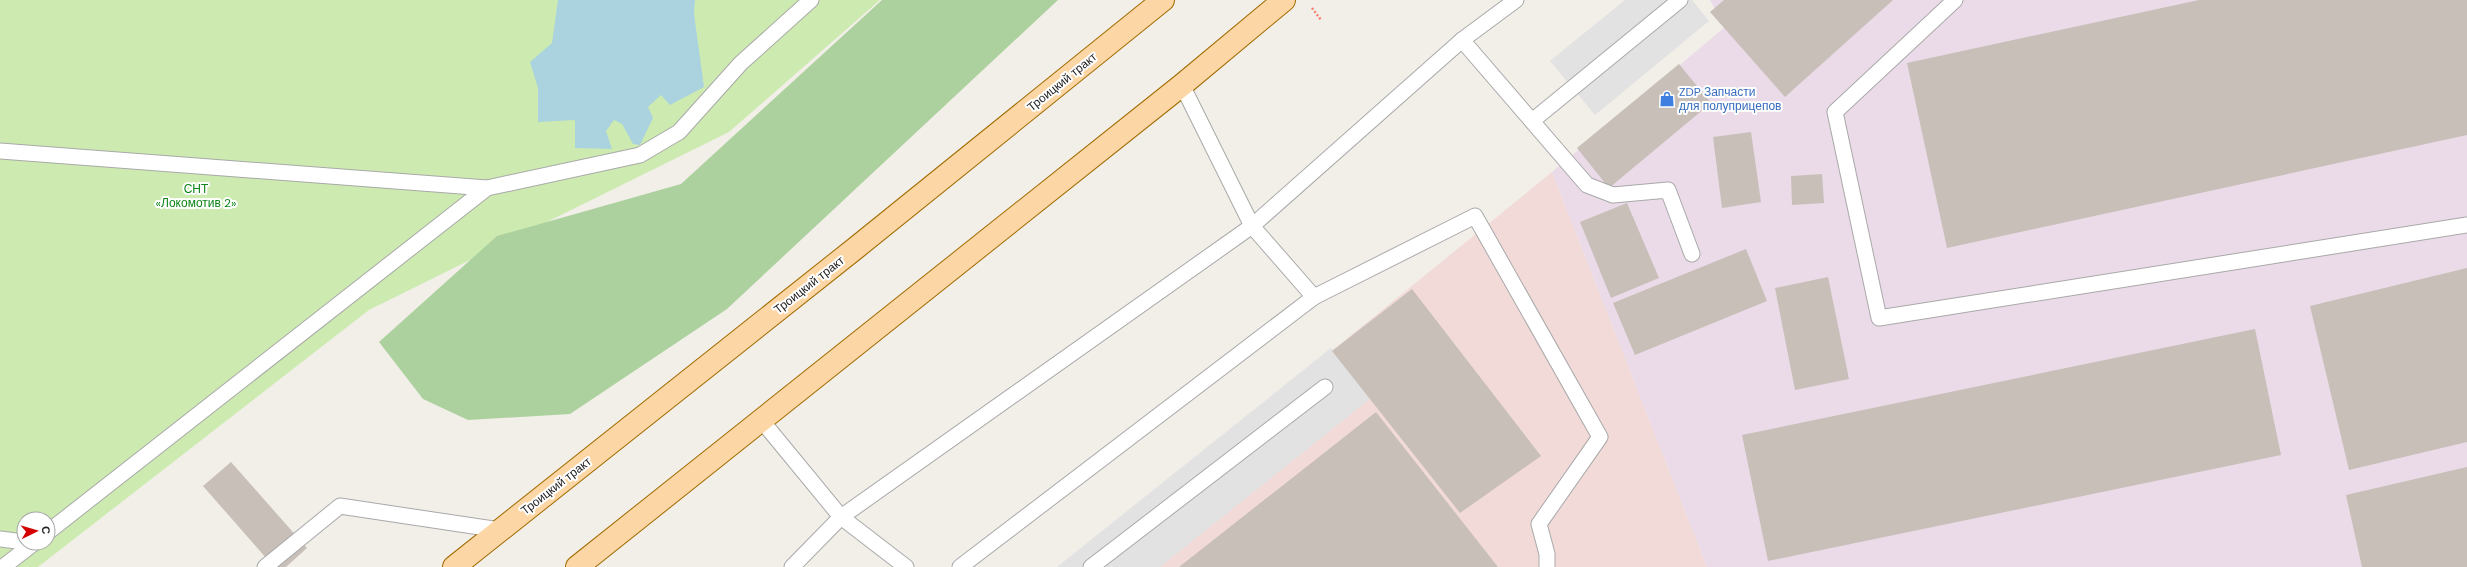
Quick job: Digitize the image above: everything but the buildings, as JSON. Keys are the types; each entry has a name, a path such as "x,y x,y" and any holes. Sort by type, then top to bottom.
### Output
{"main road":[{"name":"Троицкий тракт","path":"454,567 851,252 1163,0"},
{"path":"577,567 1182,85 1284,0"}],"lane":[{"path":"0,151 488,188 640,155 679,132 741,63 811,0"},
{"path":"792,567 841,517 1252,226 1462,40 1516,0"},
{"path":"1532,121 1680,0"},
{"path":"1955,0 1835,112 1879,318 2467,225"},
{"path":"1462,40 1587,185 1613,195 1668,190 1692,254"},
{"path":"1182,85 1252,226 1314,297"},
{"path":"56,526 488,188"},
{"path":"960,567 1314,297 1475,216 1600,437 1539,524 1547,554 1548,567"},
{"path":"1091,567 1325,387"},
{"path":"762,421 841,517 906,567"},
{"path":"265,567 340,506 500,530"},
{"path":"0,540 16,541"},
{"path":"3,567 23,551"}],"path":[{"path":"1310,5 1321,20"}],"shaded area":[{"path":"1625,0 1692,0 1709,21 1595,115 1550,61"},
{"path":"1710,0 2467,0 2467,567 1707,567 1552,172 1725,27"},
{"path":"1552,172 1707,567 1066,567"},
{"path":"1331,348 1371,398 1160,567 1057,567"}],"green space":[{"name":"СНТ «Локомотив 2»","path":"0,0 880,0 729,132 369,310 38,567 0,567"},
{"path":"882,0 1058,0 727,309 570,414 468,420 423,399 379,342 497,236 681,184"}],"water":[{"path":"558,0 695,0 694,14 704,87 670,105 661,95 648,107 653,118 640,145 633,144 622,124 614,120 606,131 612,149 575,148 575,120 538,122 538,88 530,62 552,43"}],"place":[{"name":"ZDP Запчасти для полуприцепов","path":"1667,99"}]}
